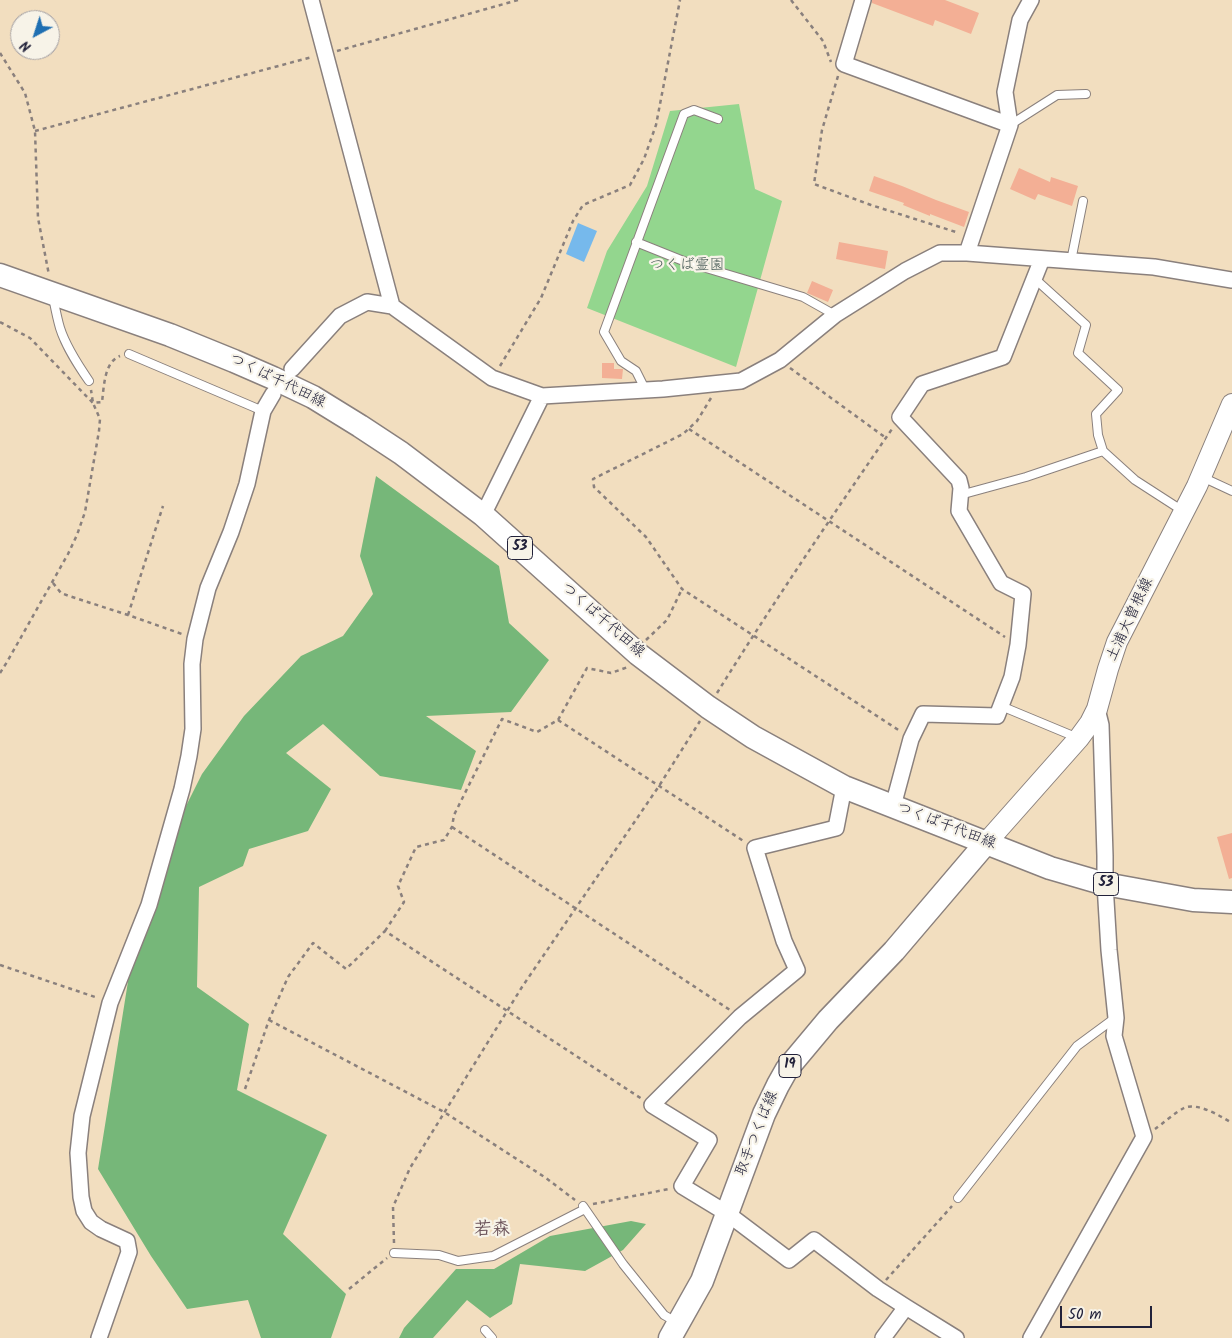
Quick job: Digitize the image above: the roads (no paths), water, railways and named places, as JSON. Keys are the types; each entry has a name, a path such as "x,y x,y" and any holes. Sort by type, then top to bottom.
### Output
{"main road":[{"name":"つくば千代田線","path":"0,275 179,338 266,374 313,398 360,426 401,453 483,515 638,654 708,707 753,737 844,787 1050,868 1105,884 1193,900 1232,902"},
{"name":"土浦大曽根線","path":"986,843 1090,723 1097,709 1117,642 1201,477 1232,404"},
{"name":"取手つくば線","path":"674,1331 702,1281 764,1114 787,1069 828,1020 894,950 986,843"}],"street":[{"path":"311,0 392,306"},
{"path":"863,0 840,71 1010,125"},
{"path":"967,253 1010,125 1005,92 1020,20 1032,0"},
{"path":"292,369 340,316 367,302 392,306 492,378 542,396 663,389 741,381 780,360 835,315 905,271 940,253 967,253 1154,267 1232,280"},
{"path":"893,806 911,739 924,714 997,716 1012,677 1018,645 1023,594 1001,583 959,511 961,488 959,480 900,417 922,384 1003,357 1042,258"},
{"path":"99,1338 129,1252 127,1241 101,1229 91,1222 84,1211 80,1197 78,1153 82,1116 110,1003 149,906 182,789 192,729 192,664 208,588 232,532 247,484 263,411 273,394"},
{"path":"483,515 542,396"},
{"path":"1031,1338 1144,1137 1114,1036 1116,1018 1105,884 1106,856 1101,725 1097,709"},
{"path":"844,787 836,828 755,848 784,941 797,970 740,1017 652,1105 709,1140 682,1186 728,1214 789,1260 814,1240 878,1288 956,1338"},
{"path":"883,1338 906,1307"}],"lane":[{"path":"1010,125 1057,95 1086,94"},
{"path":"645,389 636,371 621,361 604,332 684,114 694,110 718,119"},
{"path":"1070,261 1083,201"},
{"path":"636,242 686,262 803,297 835,315"},
{"path":"1034,278 1086,325 1078,353 1118,390 1096,414 1102,451 1135,480 1184,512"},
{"path":"43,290 66,343 89,381"},
{"path":"129,354 263,411"},
{"path":"960,495 1026,477 1102,451"},
{"path":"1201,477 1232,491"},
{"path":"1001,706 1078,738"},
{"path":"958,1198 1077,1046 1116,1018"},
{"path":"394,1252 439,1256 458,1261 493,1256 584,1208 623,1264 664,1315 674,1331"},
{"path":"486,1330 492,1338"}],"water":[{"path":"578,223 597,231 584,262 566,254"}],"district":[{"name":"若森","path":"492,1231"}],"park label":[{"name":"つくば霊園","path":"687,266"}]}
